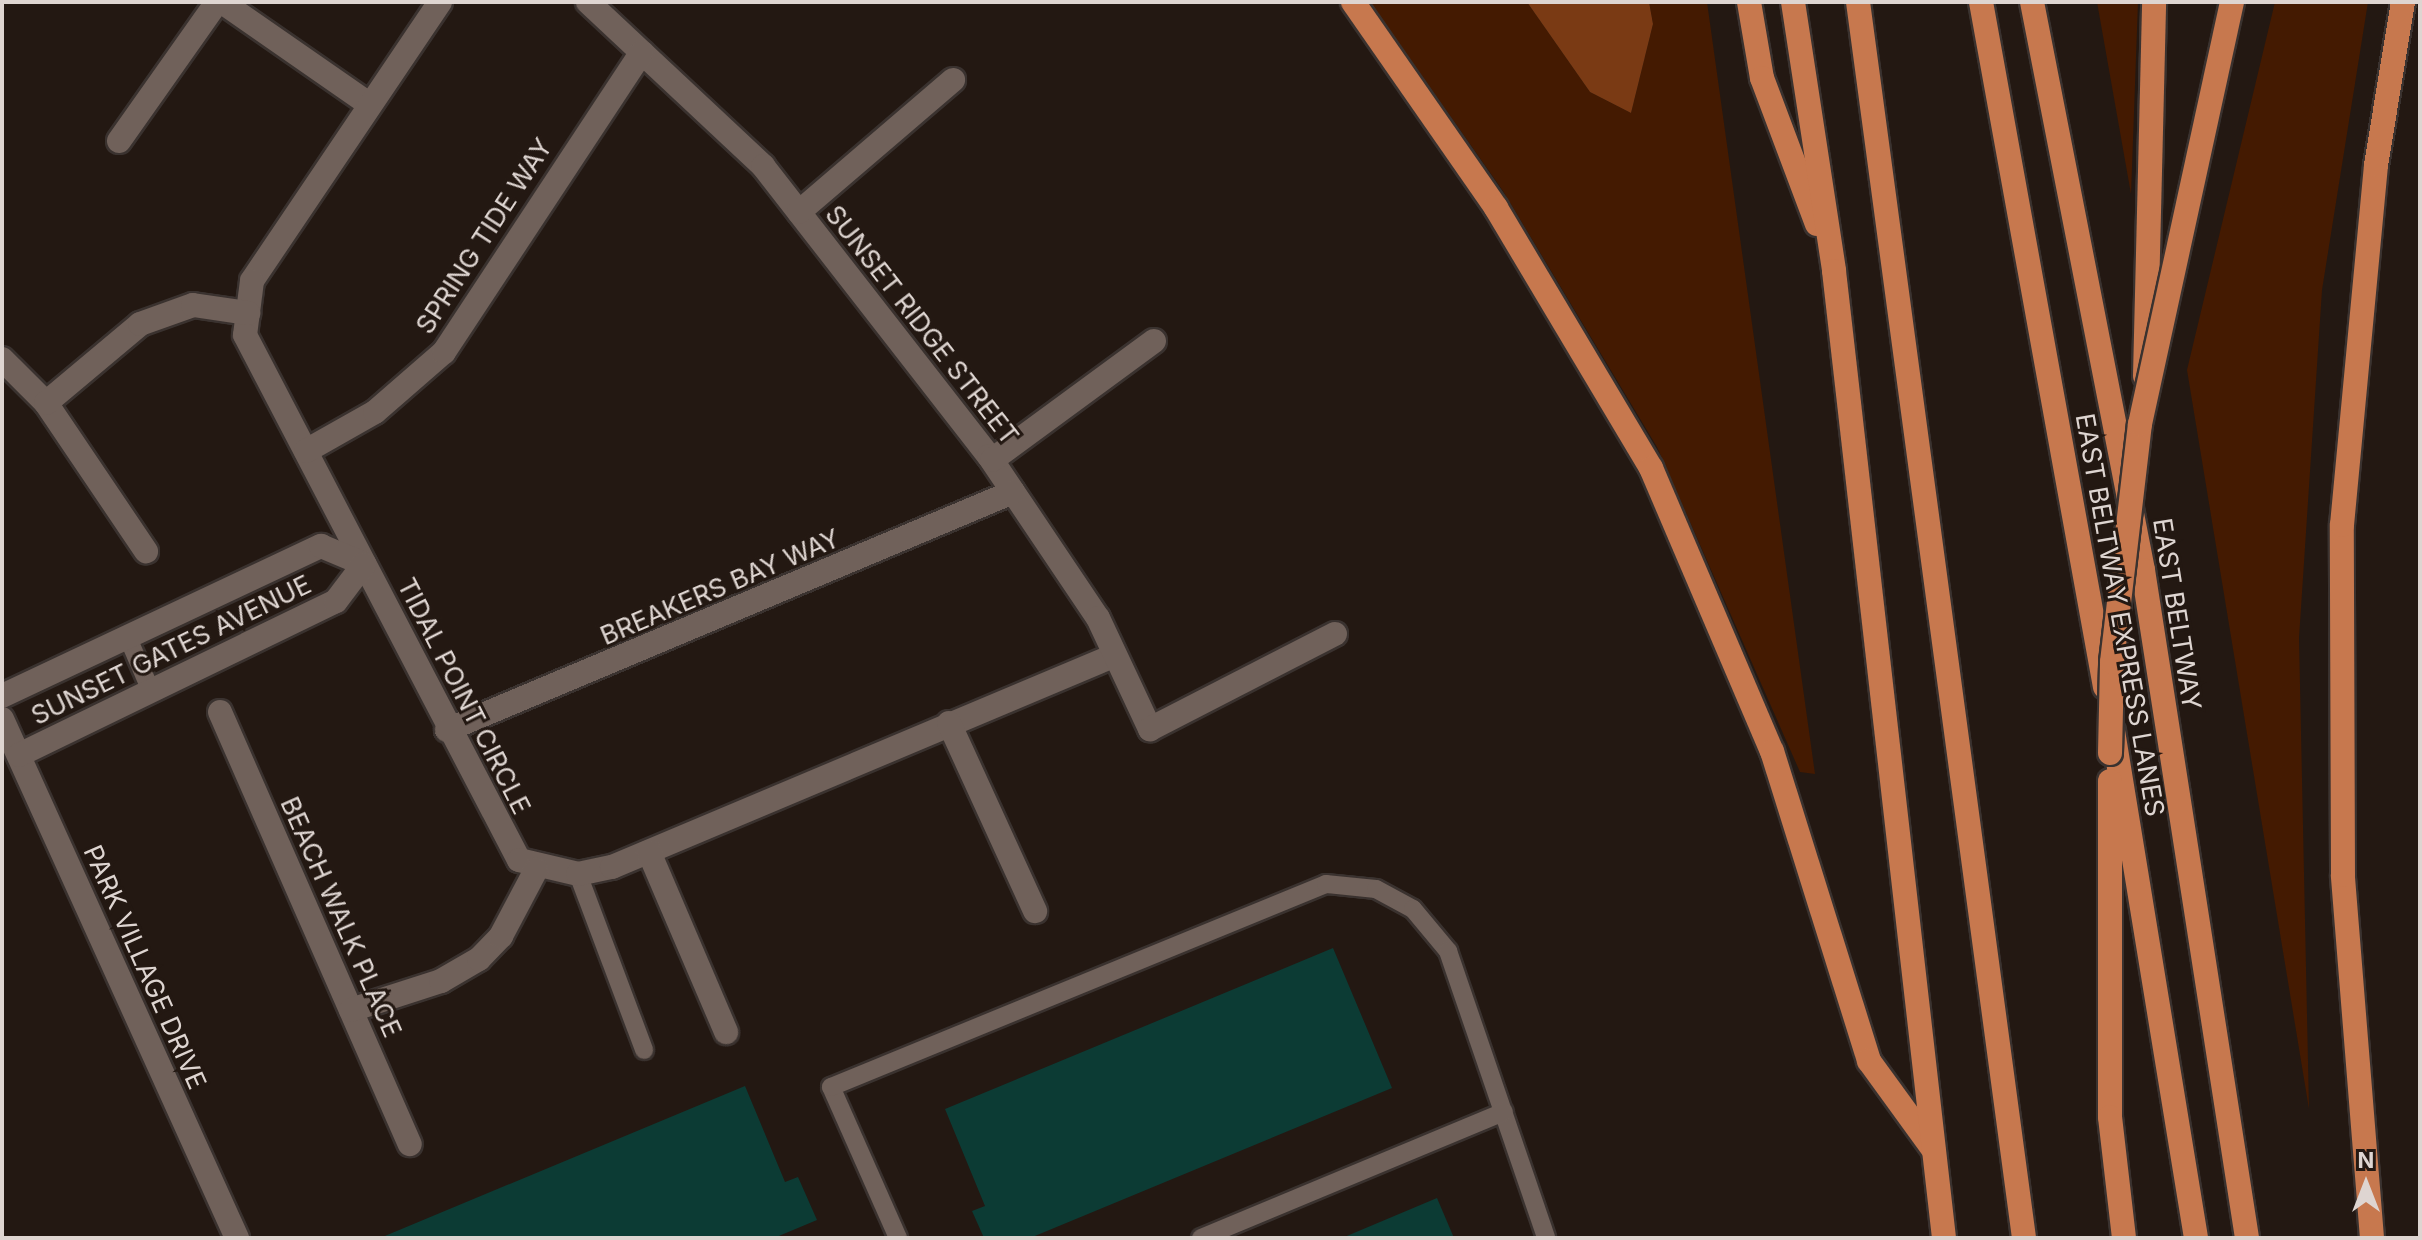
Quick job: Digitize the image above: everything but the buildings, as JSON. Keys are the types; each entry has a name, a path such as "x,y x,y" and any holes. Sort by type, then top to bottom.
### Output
{"highway":[{"path":"1353,2 1496,208 1651,468 1772,751 1869,1061 1933,1149"},
{"path":"1749,2 1762,78 1834,271"},
{"path":"1793,2 1834,271 1944,1238"},
{"path":"1858,2 2024,1238"},
{"name":"EAST BELTWAY EXPRESS LANES","path":"1981,2 2078,524 2196,1238"},
{"name":"EAST BELTWAY","path":"2032,2 2143,570 2247,1238"},
{"path":"2143,570 2154,2"},
{"path":"2124,1238 2110,1117 2112,662 2140,424 2232,2"},
{"path":"2372,1238 2343,875 2342,525 2376,165 2403,2"}],"street":[{"path":"119,141 220,2 369,104"},
{"name":"TIDAL POINT CIRCLE","path":"440,2 252,281 245,335 447,730 519,860 536,870"},
{"name":"SUNSET RIDGE STREET","path":"588,2 763,166 992,460 1098,618 1113,656 1150,729 1335,634"},
{"name":"SPRING TIDE WAY","path":"306,451 375,412 444,352 642,52"},
{"path":"799,212 953,80"},
{"path":"46,403 140,324 193,305 248,313"},
{"path":"992,460 1154,341"},
{"path":"2,359 46,403 146,551"},
{"name":"BREAKERS BAY WAY","path":"447,730 1013,492"},
{"name":"SUNSET GATES AVENUE","path":"2,696 321,546 364,564 336,601 19,755"},
{"path":"351,1010 441,981 479,959 501,936 536,870 578,874 649,852 1113,656"},
{"name":"BEACH WALK PLACE","path":"220,712 410,1144"},
{"name":"PARK VILLAGE DRIVE","path":"2,719 237,1238"},
{"path":"949,723 1035,911"},
{"path":"649,852 726,1032"}],"lane":[{"path":"128,638 151,691"},
{"path":"578,874 644,1050"},
{"path":"898,1238 831,1087 1326,884 1376,889 1413,909 1448,951 1546,1238"},
{"path":"1201,1238 1504,1112"}],"shaded area":[{"path":"1370,2 1527,2 1590,92 1631,113 1653,24 1649,2 1707,2 1815,774 1800,772 1657,447 1503,191"},
{"path":"1527,2 1649,2 1653,24 1631,113 1590,92"},
{"path":"2097,2 2138,2 2131,194"},
{"path":"2275,2 2368,2 2322,290 2299,638 2309,1109 2187,370"}]}
